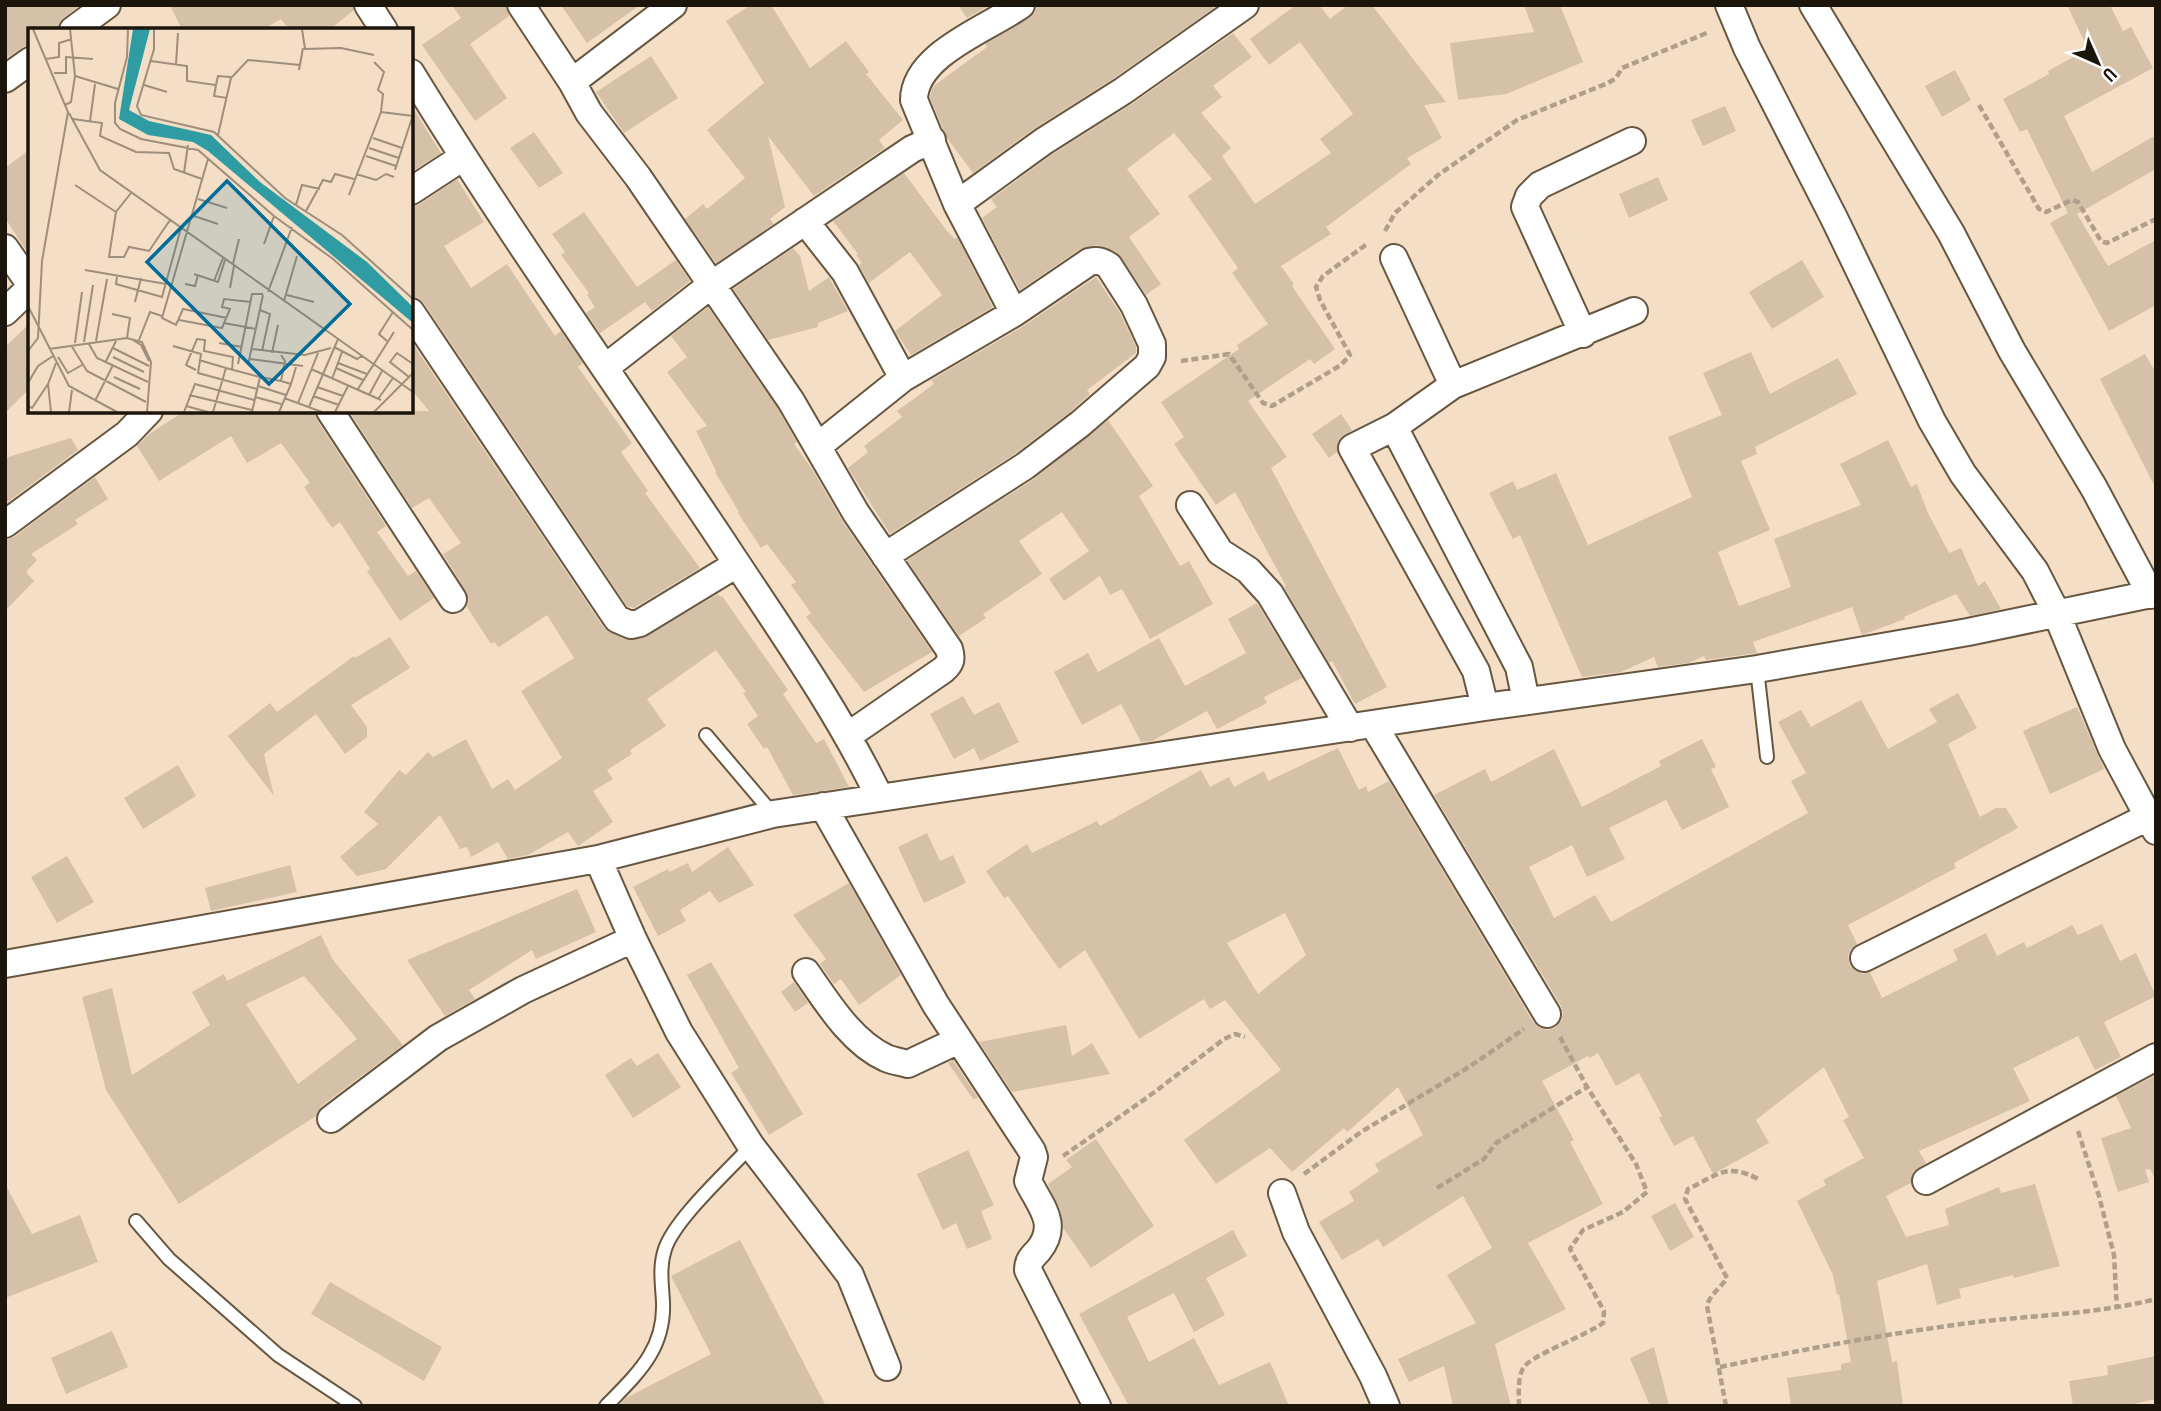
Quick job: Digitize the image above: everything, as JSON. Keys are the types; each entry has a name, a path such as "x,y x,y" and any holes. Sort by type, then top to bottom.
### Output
{"street":[{"path":"76,28 107,5"},
{"path":"368,5 383,28"},
{"path":"520,5 572,82 589,113 638,177 791,401 856,513 949,649 950,664 849,735"},
{"path":"572,82 673,5"},
{"path":"1014,313 957,204 914,100 914,88 926,70 947,51 1021,5"},
{"path":"957,204 1044,141 1123,91 1245,5"},
{"path":"5,964 598,859 773,814 1525,701 1757,669 1968,632 2153,594 2094,488 2012,351 1945,222 1813,5"},
{"path":"1732,13 1932,421 1963,474 2035,571 2056,612 2112,749 2152,824 1864,958"},
{"path":"5,79 28,62"},
{"path":"413,76 463,158 606,367 849,735 880,797"},
{"path":"606,367 710,285 912,149 932,140"},
{"path":"1583,334 1525,207 1529,196 1540,185 1632,141"},
{"path":"413,190 463,158"},
{"path":"805,220 845,272 903,378"},
{"path":"5,248 28,283"},
{"path":"1394,258 1453,385"},
{"path":"818,446 903,378 1014,313 1089,262 1104,262 1117,277 1152,344 1152,357 1147,366 1080,424 1025,466 885,556"},
{"path":"5,312 28,288"},
{"path":"1485,707 1476,671 1352,448 1394,427 1453,385 1634,311"},
{"path":"413,315 617,619 631,625 639,623 737,564"},
{"path":"5,524 127,434 147,413"},
{"path":"331,413 453,599"},
{"path":"1394,427 1519,667 1525,701"},
{"path":"1190,505 1220,552 1248,570 1270,594 1361,726 1547,1014"},
{"path":"823,807 919,977 1032,1150 1034,1157 1028,1181 1045,1211 1048,1224 1047,1238 1031,1259 1028,1270 1097,1406"},
{"path":"598,859 632,939 679,1032 751,1146 850,1275 887,1367"},
{"path":"331,1119 438,1038 523,990 632,939"},
{"path":"806,972 855,1034 887,1058 908,1064 959,1040"},
{"path":"1926,1181 2156,1057"},
{"path":"1282,1193 1296,1232 1373,1376 1386,1406"}],"lane":[{"path":"1757,669 1767,757"},
{"path":"706,735 773,814"},
{"path":"606,1406 644,1367 656,1346 663,1323 660,1274 666,1248 676,1228 751,1146"},
{"path":"136,1221 169,1259 278,1356 355,1406"}],"path":[{"path":"1383,233 1395,213 1438,175 1517,120 1608,83 1616,78 1622,68 1732,13"},
{"path":"1979,104 2039,209 2046,212 2071,200 2078,202 2101,241 2107,243 2156,219"},
{"path":"1147,366 1229,355 1263,403 1272,406 1341,365 1350,355 1316,288 1323,276 1373,240"},
{"path":"1282,1193 1360,1132 1469,1067 1547,1014 1587,1087 1636,1164 1647,1192 1623,1212 1583,1230 1570,1249 1604,1311 1603,1324 1524,1365 1520,1377 1519,1406"},
{"path":"1028,1181 1148,1097 1224,1039 1235,1034 1245,1037"},
{"path":"1437,1188 1484,1158 1496,1143 1587,1087"},
{"path":"2069,1103 2099,1196 2114,1255 2117,1309"},
{"path":"1726,1406 1707,1306 1710,1296 1727,1278 1685,1199 1688,1189 1730,1169 1745,1172 1758,1179"},
{"path":"1720,1367 1818,1346 1964,1324 2117,1309 2156,1299"}],"building":[{"path":"5,5 80,5 63,18 59,28 28,28 28,46 5,59"},
{"path":"170,5 352,5 354,10 332,28 288,28 281,19 265,28 181,28"},
{"path":"452,5 505,5 509,16 470,44 507,98 475,121 422,45 461,18"},
{"path":"561,5 640,5 587,43"},
{"path":"751,5 771,5 810,68 846,41 869,72 866,74 903,120 879,140 885,148 814,196 768,136 785,207 770,219 774,224 716,263 685,219 703,204 707,209 745,178 707,130 764,83 726,21"},
{"path":"958,5 990,5 967,18"},
{"path":"1037,5 1212,5 1214,8 1114,78 1035,128 973,173 947,138 930,98 932,89 987,47 985,44 1029,18 1035,13"},
{"path":"1296,5 1319,5 1330,19 1348,5 1372,5 1446,102 1424,105 1442,138 1407,158 1411,164 1326,227 1331,234 1281,266 1335,349 1314,364 1310,359 1248,401 1287,457 1271,468 1387,687 1355,704 1332,661 1329,663 1284,587 1286,586 1235,492 1216,505 1174,444 1184,437 1161,402 1239,349 1237,345 1268,324 1232,273 1238,268 1188,196 1212,179 1174,133 1127,169 1160,214 1129,237 1161,284 1146,295 1118,253 1097,245 1080,249 1020,290 982,218 997,207 991,199 1233,33 1252,57 1213,86 1222,97 1201,113 1231,148 1222,156 1255,204 1331,153 1320,139 1353,114 1300,42 1269,65 1250,39"},
{"path":"1524,5 1560,5 1583,62 1506,94 1458,100 1450,43 1534,32"},
{"path":"2067,5 2110,5 2123,31 2131,27 2153,68 2064,116 2092,172 2156,135 2156,169 2077,214 2108,266 2156,240 2156,305 2109,331 2050,223 2068,213 2027,129 2020,132 2003,99 2088,49"},
{"path":"651,56 678,98 624,133 596,92"},
{"path":"1955,70 1971,100 1942,117 1925,86"},
{"path":"1725,106 1736,131 1703,146 1691,120"},
{"path":"413,108 441,153 413,171"},
{"path":"534,132 563,173 539,188 510,148"},
{"path":"28,151 28,253 5,218 5,168"},
{"path":"904,173 947,231 955,239 957,237 993,307 911,355 895,331 942,295 910,252 869,283 859,265 862,263 856,255 858,254 833,221"},
{"path":"1658,177 1668,200 1629,218 1619,194"},
{"path":"457,179 484,222 444,246 471,288 507,264 555,336 561,331 583,363 578,367 632,443 621,452 648,491 645,493 700,568 634,608 627,606 424,303 413,296 413,206"},
{"path":"584,212 637,287 676,260 690,281 652,311 645,302 600,333 586,313 595,307 587,295 589,293 561,255 565,252 552,234"},
{"path":"793,248 800,256 809,291 829,277 848,311 818,323 818,327 768,340 733,289"},
{"path":"1802,260 1824,297 1772,329 1749,292"},
{"path":"1096,277 1120,313 1136,347 1136,353 1087,390 1090,394 1070,412 1016,453 890,534 848,468 868,452 864,446 902,417 897,411 934,384 931,380 1022,327"},
{"path":"708,307 778,409 797,442 794,444 843,522 932,652 864,692 806,617 811,613 791,585 796,582 767,544 761,548 738,513 696,431 707,426 667,372 687,357 671,336"},
{"path":"28,325 28,390 5,413 5,347"},
{"path":"413,344 604,628 625,639 643,638 718,594 722,596 788,690 783,694 816,743 824,739 849,787 793,795 767,747 764,749 747,724 758,716 743,693 746,692 716,650 647,699 666,726 630,750 632,754 607,770 613,779 593,791 613,822 578,846 568,832 528,855 508,859 498,842 471,857 467,847 460,849 440,815 386,869 357,876 340,857 378,824 364,812 399,770 406,775 428,752 433,757 466,739 492,789 508,779 515,790 562,758 521,691 574,658 547,615 499,647 494,642 491,644 467,607 469,599 466,591 443,554 461,543 429,498 412,508 350,413 429,411 413,391"},
{"path":"1751,352 1770,394 1838,358 1857,394 1755,447 1757,454 1741,461 1770,530 1718,552 1739,606 1791,587 1774,539 1861,505 1840,464 1888,440 1911,487 1917,484 1927,511 1949,553 1961,548 1978,586 1985,581 2001,609 1970,616 1956,594 1904,617 1905,619 1862,635 1852,607 1753,642 1757,653 1706,660 1704,656 1689,663 1658,667 1654,657 1621,672 1582,677 1520,535 1513,539 1489,493 1513,481 1517,490 1556,473 1588,545 1692,497 1668,437 1722,415 1703,373"},
{"path":"2145,354 2156,373 2156,489 2100,379"},
{"path":"182,413 315,413 386,526 377,532 408,576 416,571 434,598 400,621 367,571 370,569 340,522 332,528 304,487 310,483 281,443 247,463 231,436 159,481 137,446 149,434"},
{"path":"1341,414 1352,430 1339,439 1337,452 1329,458 1312,434"},
{"path":"1108,420 1153,486 1139,496 1180,566 1189,561 1213,604 1150,639 1122,589 1110,595 1100,576 1064,601 1049,579 1089,551 1062,512 1019,541 1042,574 983,614 986,618 959,636 907,560 1034,479"},
{"path":"71,438 78,450 5,504 5,458"},
{"path":"95,477 108,499 75,520 78,524 31,554 37,560 26,572 34,581 5,611 5,540 14,537"},
{"path":"1257,603 1302,678 1264,697 1267,703 1217,729 1207,711 1152,741 1141,742 1121,704 1082,725 1054,672 1088,653 1098,672 1159,638 1185,686 1246,653 1228,619"},
{"path":"390,637 410,668 351,705 367,727 367,737 345,754 316,714 264,754 274,796 228,736 270,703 277,712 354,656 355,658"},
{"path":"1958,693 1977,728 1948,744 1980,817 1996,808 2006,808 2018,828 1954,863 1956,868 1848,925 1857,944 1848,956 1850,966 1862,974 1870,972 1882,998 1958,960 1953,950 1986,933 1997,956 2024,942 2027,948 2072,925 2078,935 2102,924 2120,961 2136,953 2156,996 2104,1022 2121,1057 2095,1070 2078,1036 2013,1068 2030,1101 1919,1151 1926,1163 1913,1172 1911,1183 1886,1196 1906,1237 1949,1225 1945,1209 1999,1187 2001,1193 2035,1184 2060,1266 1959,1289 1961,1298 1937,1305 1927,1264 1877,1281 1892,1362 1897,1361 1903,1406 1791,1406 1787,1378 1841,1370 1841,1364 1851,1362 1833,1275 1797,1201 1826,1185 1823,1180 1864,1158 1843,1120 1849,1117 1824,1067 1756,1120 1769,1143 1713,1174 1693,1136 1674,1146 1659,1118 1662,1116 1639,1073 1616,1086 1598,1053 1542,1081 1574,1140 1570,1142 1603,1204 1528,1243 1566,1309 1495,1344 1511,1406 1453,1406 1444,1366 1409,1382 1398,1359 1476,1323 1447,1275 1492,1248 1463,1196 1383,1247 1378,1239 1342,1260 1319,1222 1354,1201 1349,1192 1379,1171 1375,1164 1423,1135 1398,1087 1347,1132 1344,1128 1292,1172 1270,1148 1216,1184 1184,1140 1281,1070 1225,1000 1210,1009 1204,999 1139,1039 1085,950 1059,969 1008,896 1004,898 986,871 1027,844 1032,853 1097,821 1100,826 1201,770 1210,787 1229,777 1234,787 1264,771 1268,781 1338,748 1359,790 1366,786 1368,792 1389,781 1533,1022 1548,1030 1561,1021 1561,1006 1434,795 1485,769 1491,782 1554,749 1582,807 1661,766 1659,761 1702,739 1716,767 1711,769 1729,807 1682,830 1666,800 1609,828 1625,859 1587,877 1572,845 1529,867 1554,918 1595,895 1611,922 1808,813 1791,781 1806,773 1778,722 1801,710 1811,727 1861,700 1888,749 1937,722 1929,709","holes":["1285,913 1306,955 1258,994 1227,943"]},
{"path":"963,696 974,715 999,702 1019,742 980,761 974,748 954,759 930,714"},
{"path":"2077,707 2104,769 2050,794 2023,731"},
{"path":"178,765 196,796 143,829 124,798"},
{"path":"927,833 940,861 953,855 966,883 924,903 898,847"},
{"path":"728,847 754,885 719,903 710,891 680,910 686,921 658,936 633,887 668,869 669,872 688,863 692,872"},
{"path":"67,856 94,902 57,923 31,877"},
{"path":"290,865 297,892 211,911 205,888"},
{"path":"849,883 901,975 859,1005 841,979 834,984 820,964 826,959 793,915"},
{"path":"577,889 596,932 536,959 532,950 469,990 475,999 445,1016 407,960"},
{"path":"321,935 333,960 403,1045 321,1106 316,1116 179,1204 106,1090 82,997 112,988 132,1075 210,1025 192,992 224,974 227,981","holes":["304,976 357,1039 298,1084 246,1004"]},
{"path":"711,962 803,1114 769,1135 731,1073 739,1068 687,975"},
{"path":"794,982 808,1003 795,1012 781,992"},
{"path":"1066,1025 1072,1056 1092,1043 1110,1074 1012,1092 979,1042"},
{"path":"658,1053 681,1087 633,1118 605,1075 631,1058 637,1066"},
{"path":"953,1060 978,1098 973,1099 948,1063"},
{"path":"2156,1075 2156,1182 2150,1169 2145,1170 2149,1182 2118,1192 2101,1138 2131,1128 2116,1096"},
{"path":"1096,1139 1154,1226 1091,1268 1063,1228 1060,1209 1048,1184 1072,1167 1066,1160"},
{"path":"968,1150 994,1205 981,1211 992,1239 967,1249 956,1223 943,1230 917,1174"},
{"path":"5,1184 32,1234 80,1215 98,1262 5,1298"},
{"path":"1675,1203 1694,1237 1670,1251 1651,1216"},
{"path":"1233,1230 1247,1256 1206,1278 1225,1315 1194,1332 1174,1293 1127,1317 1149,1362 1194,1338 1219,1385 1270,1362 1289,1406 1129,1406 1079,1314"},
{"path":"740,1240 826,1406 618,1406 626,1398 711,1354 671,1276"},
{"path":"330,1282 442,1347 424,1381 311,1314"},
{"path":"112,1331 128,1367 66,1394 51,1358"},
{"path":"1654,1347 1669,1406 1650,1406 1630,1358"},
{"path":"2156,1356 2156,1399 2125,1406 2073,1406 2069,1381 2108,1375 2107,1366"}]}
